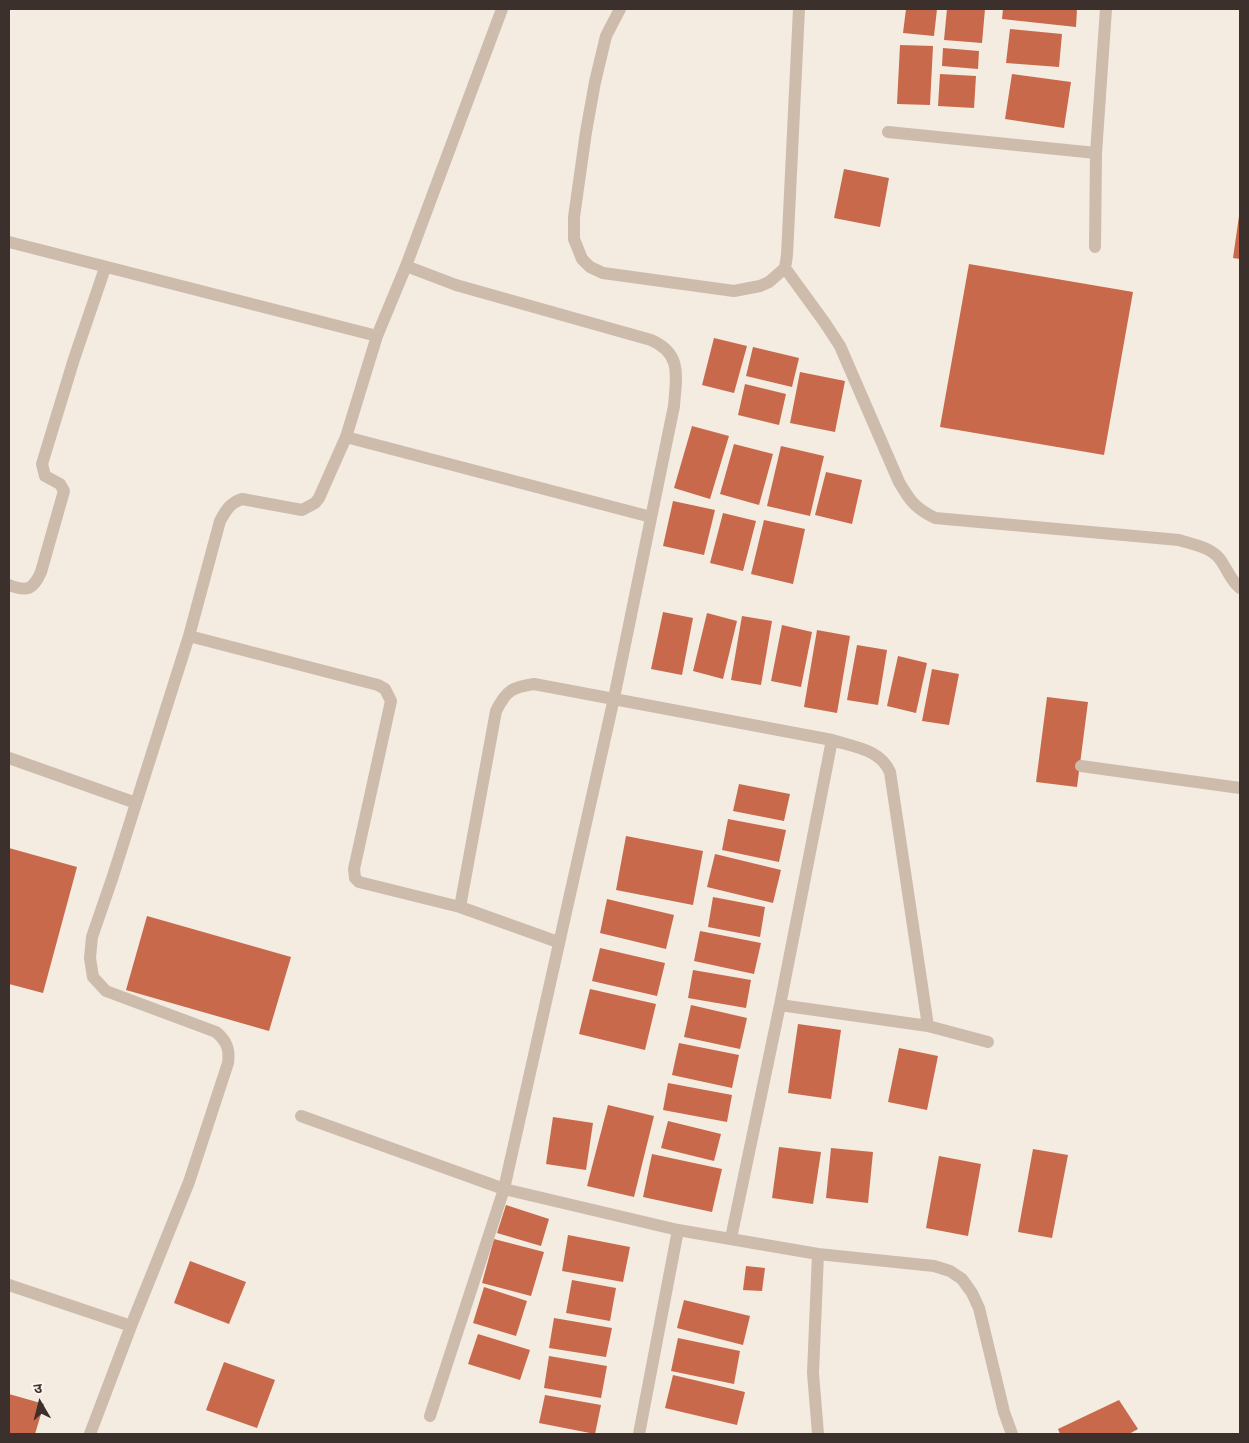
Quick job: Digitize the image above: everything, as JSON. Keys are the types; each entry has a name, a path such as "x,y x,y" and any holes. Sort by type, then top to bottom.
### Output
{"street":[{"path":"90,1434 130,1326 188,1182 230,1055 228,1046 216,1032 106,991 93,977 90,958 92,938 189,636 220,521 227,508 234,502 242,499 302,510 315,503 319,498 346,437 377,336 406,266 502,9"},
{"path":"620,9 606,36 586,132 574,217 574,239 582,259 590,267 603,273 734,291 760,286 769,282 785,268 799,9"},
{"path":"1095,247 1096,153 1106,9"},
{"path":"888,132 1096,153"},
{"path":"9,242 377,336"},
{"path":"406,266 456,285 651,340 661,344 670,352 676,363 674,406 614,698 504,1190 430,1416"},
{"path":"9,585 20,589 29,588 36,582 46,553 64,491 60,484 45,476 42,464 74,359 105,268"},
{"path":"785,268 840,346 899,482 908,498 919,510 935,518 1179,540 1213,552 1240,588"},
{"path":"346,437 651,517"},
{"path":"189,636 378,685 385,689 391,700 353,874 359,882 460,907 558,942"},
{"path":"460,907 496,711 502,698 510,690 522,685 534,684 832,740 871,752 886,764 890,772 928,1026"},
{"path":"732,1238 832,740"},
{"path":"9,758 136,803"},
{"path":"1081,766 1240,788"},
{"path":"780,1005 928,1026 988,1042"},
{"path":"301,1116 504,1190 678,1230 818,1254 934,1266 950,1271 962,1279 979,1308 1004,1412 1012,1434"},
{"path":"639,1434 678,1230"},
{"path":"818,1254 814,1374 818,1434"},
{"path":"9,1286 130,1326"}],"building":[{"path":"906,9 937,9 934,36 903,33"},
{"path":"947,9 985,9 982,43 944,40"},
{"path":"1003,9 1077,9 1076,27 1002,19"},
{"path":"1010,29 1062,34 1059,67 1006,63"},
{"path":"900,45 933,46 930,105 897,104"},
{"path":"943,48 979,51 978,69 942,66"},
{"path":"940,74 976,76 974,108 938,106"},
{"path":"1012,74 1071,82 1064,128 1005,119"},
{"path":"844,169 889,178 880,227 834,218"},
{"path":"1240,216 1240,259 1233,258"},
{"path":"969,264 1133,292 1104,455 940,427"},
{"path":"714,338 747,346 734,393 702,385"},
{"path":"753,347 799,358 792,387 746,376"},
{"path":"800,372 845,381 835,432 790,423"},
{"path":"745,384 786,394 779,425 738,415"},
{"path":"692,426 729,436 710,499 674,488"},
{"path":"734,444 773,454 759,505 720,494"},
{"path":"781,446 824,456 810,516 767,506"},
{"path":"826,472 862,480 852,524 815,515"},
{"path":"673,501 715,510 704,555 663,546"},
{"path":"723,513 756,521 743,571 710,563"},
{"path":"764,520 805,529 793,584 751,574"},
{"path":"663,612 693,618 682,675 651,669"},
{"path":"707,613 737,621 723,679 693,671"},
{"path":"742,616 772,621 761,685 731,680"},
{"path":"782,625 812,632 801,687 771,681"},
{"path":"817,630 850,636 837,713 804,707"},
{"path":"857,645 887,650 878,705 847,700"},
{"path":"898,656 927,663 916,713 887,706"},
{"path":"932,669 959,674 949,725 922,721"},
{"path":"1047,697 1088,702 1077,787 1036,782"},
{"path":"739,784 790,794 784,821 733,811"},
{"path":"728,819 786,830 779,862 722,850"},
{"path":"626,836 703,851 693,905 616,890"},
{"path":"9,848 77,867 43,993 9,984"},
{"path":"715,854 781,870 773,903 707,887"},
{"path":"713,897 765,907 760,937 708,927"},
{"path":"607,899 674,915 666,949 600,933"},
{"path":"147,916 291,957 269,1031 126,990"},
{"path":"700,931 761,943 754,974 694,961"},
{"path":"600,948 665,963 657,996 592,981"},
{"path":"693,970 751,980 746,1008 688,998"},
{"path":"590,989 656,1004 645,1050 579,1034"},
{"path":"691,1005 747,1018 740,1049 684,1037"},
{"path":"798,1024 841,1030 831,1099 788,1093"},
{"path":"679,1043 739,1055 732,1088 672,1075"},
{"path":"899,1048 938,1056 927,1110 888,1102"},
{"path":"668,1083 732,1095 727,1122 663,1110"},
{"path":"608,1105 654,1116 634,1197 587,1186"},
{"path":"553,1117 593,1123 586,1170 546,1164"},
{"path":"668,1121 721,1134 714,1161 661,1148"},
{"path":"779,1147 821,1152 813,1204 772,1198"},
{"path":"831,1148 873,1152 868,1203 826,1198"},
{"path":"1033,1149 1068,1155 1052,1238 1018,1232"},
{"path":"652,1154 722,1169 712,1212 643,1197"},
{"path":"939,1156 981,1164 968,1236 926,1228"},
{"path":"506,1205 549,1219 541,1246 497,1233"},
{"path":"568,1235 630,1247 623,1282 562,1271"},
{"path":"494,1239 544,1252 531,1296 482,1283"},
{"path":"190,1261 246,1282 229,1324 174,1303"},
{"path":"746,1266 765,1268 762,1291 743,1290"},
{"path":"572,1280 616,1288 610,1321 566,1313"},
{"path":"484,1287 527,1301 516,1336 473,1323"},
{"path":"684,1300 750,1316 743,1345 677,1328"},
{"path":"554,1318 612,1328 606,1357 549,1348"},
{"path":"478,1334 530,1350 520,1380 468,1364"},
{"path":"678,1338 740,1351 734,1384 671,1371"},
{"path":"549,1356 607,1366 601,1398 544,1388"},
{"path":"224,1362 275,1380 257,1428 206,1410"},
{"path":"673,1375 745,1392 737,1425 665,1408"},
{"path":"9,1394 44,1404 35,1434 9,1434"},
{"path":"545,1395 601,1405 595,1434 539,1423"},
{"path":"1119,1400 1138,1429 1129,1434 1060,1434 1058,1429"}]}
